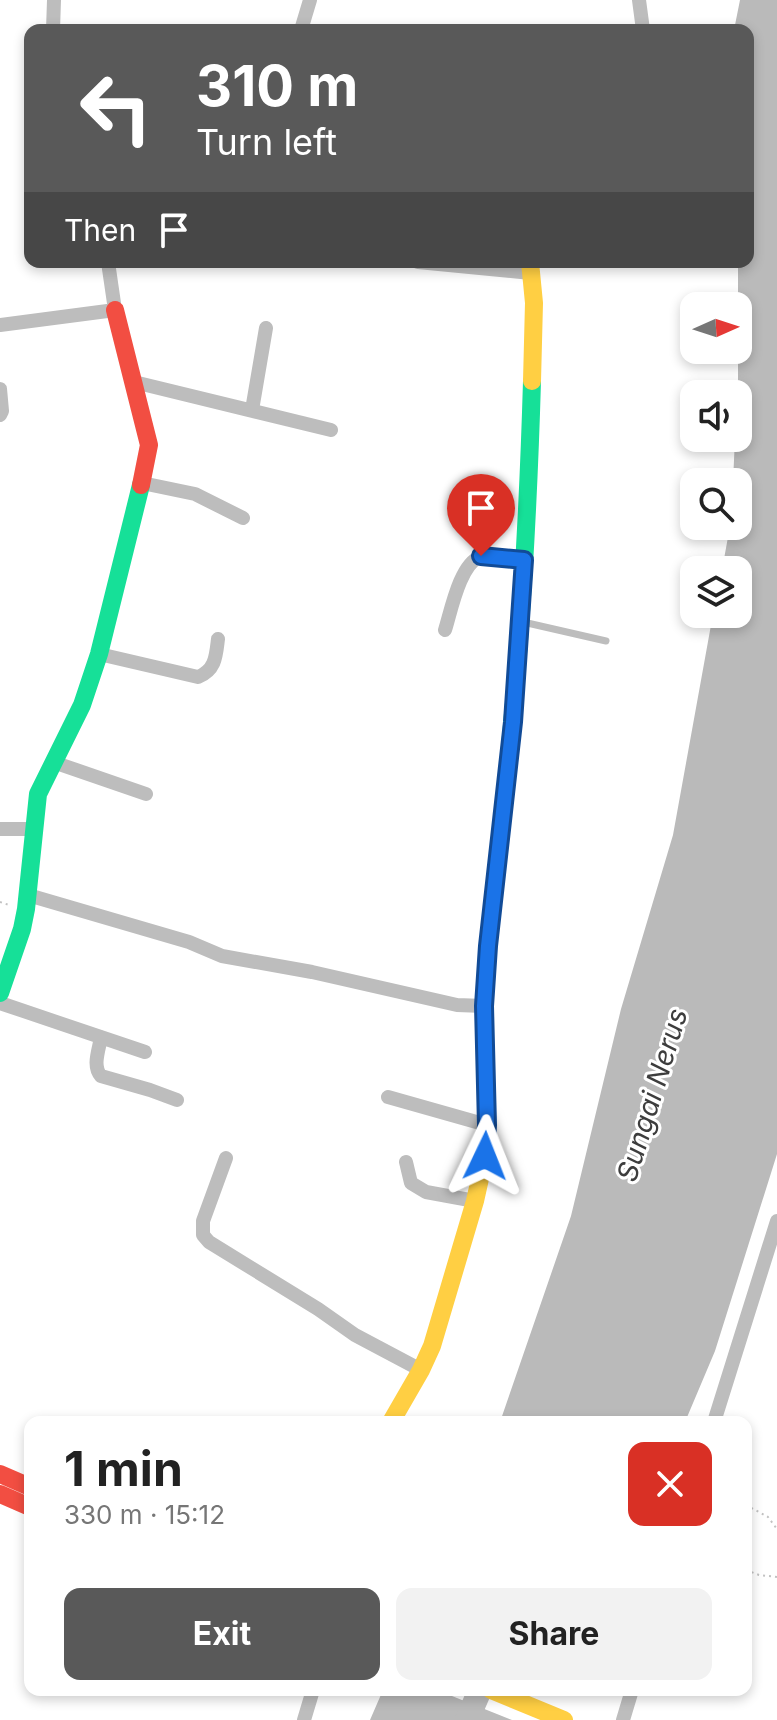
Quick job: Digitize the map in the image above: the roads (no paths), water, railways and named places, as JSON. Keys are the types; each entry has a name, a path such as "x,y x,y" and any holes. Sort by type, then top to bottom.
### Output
{"main road":[{"path":"394,1416 432,1346 475,1201 485,1156 484,1006 521,621 530,456 534,303 531,268"},
{"path":"0,993 22,929 38,794 78,717 99,654 147,462 149,445 115,310"},
{"path":"0,1474 24,1484"},
{"path":"0,1494 24,1504"},
{"path":"506,1696 564,1720"}],"street":[{"path":"53,24 54,0"},
{"path":"303,24 310,0"},
{"path":"639,0 642,24"},
{"path":"0,325 115,310 109,268"},
{"path":"252,410 266,328"},
{"path":"134,382 331,430"},
{"path":"0,389 0,415"},
{"path":"142,483 195,494 243,518"},
{"path":"445,630 463,575 471,563 481,556 524,560"},
{"path":"99,654 198,677 212,668 218,639"},
{"path":"53,762 146,794"},
{"path":"0,829 33,829"},
{"path":"28,895 189,942 222,956 312,972 457,1005 484,1006"},
{"path":"0,1003 145,1052"},
{"path":"101,1037 97,1073 177,1100"},
{"path":"388,1097 487,1125"},
{"path":"226,1158 203,1221 203,1235 209,1242 355,1335 421,1370"},
{"path":"406,1162 411,1183 426,1192 475,1201"},
{"path":"716,1416 777,1221"},
{"path":"304,1720 311,1696"},
{"path":"623,1720 630,1696"}],"lane":[{"path":"521,621 606,641"}],"water":[{"path":"740,0 777,0 777,1154 715,1351 688,1416 502,1416 571,1216 621,1009 673,835 710,628 752,628 752,556 725,556 727,540 752,540 752,468 734,468 734,452 752,452 752,380 738,380 738,364 752,364 752,292 738,292 738,268 754,268 754,24 735,24"},
{"path":"380,1696 452,1696 512,1720 370,1720"}],"waterway":[{"name":"Sungai Nerus","path":"467,1720 477,1696"}]}
